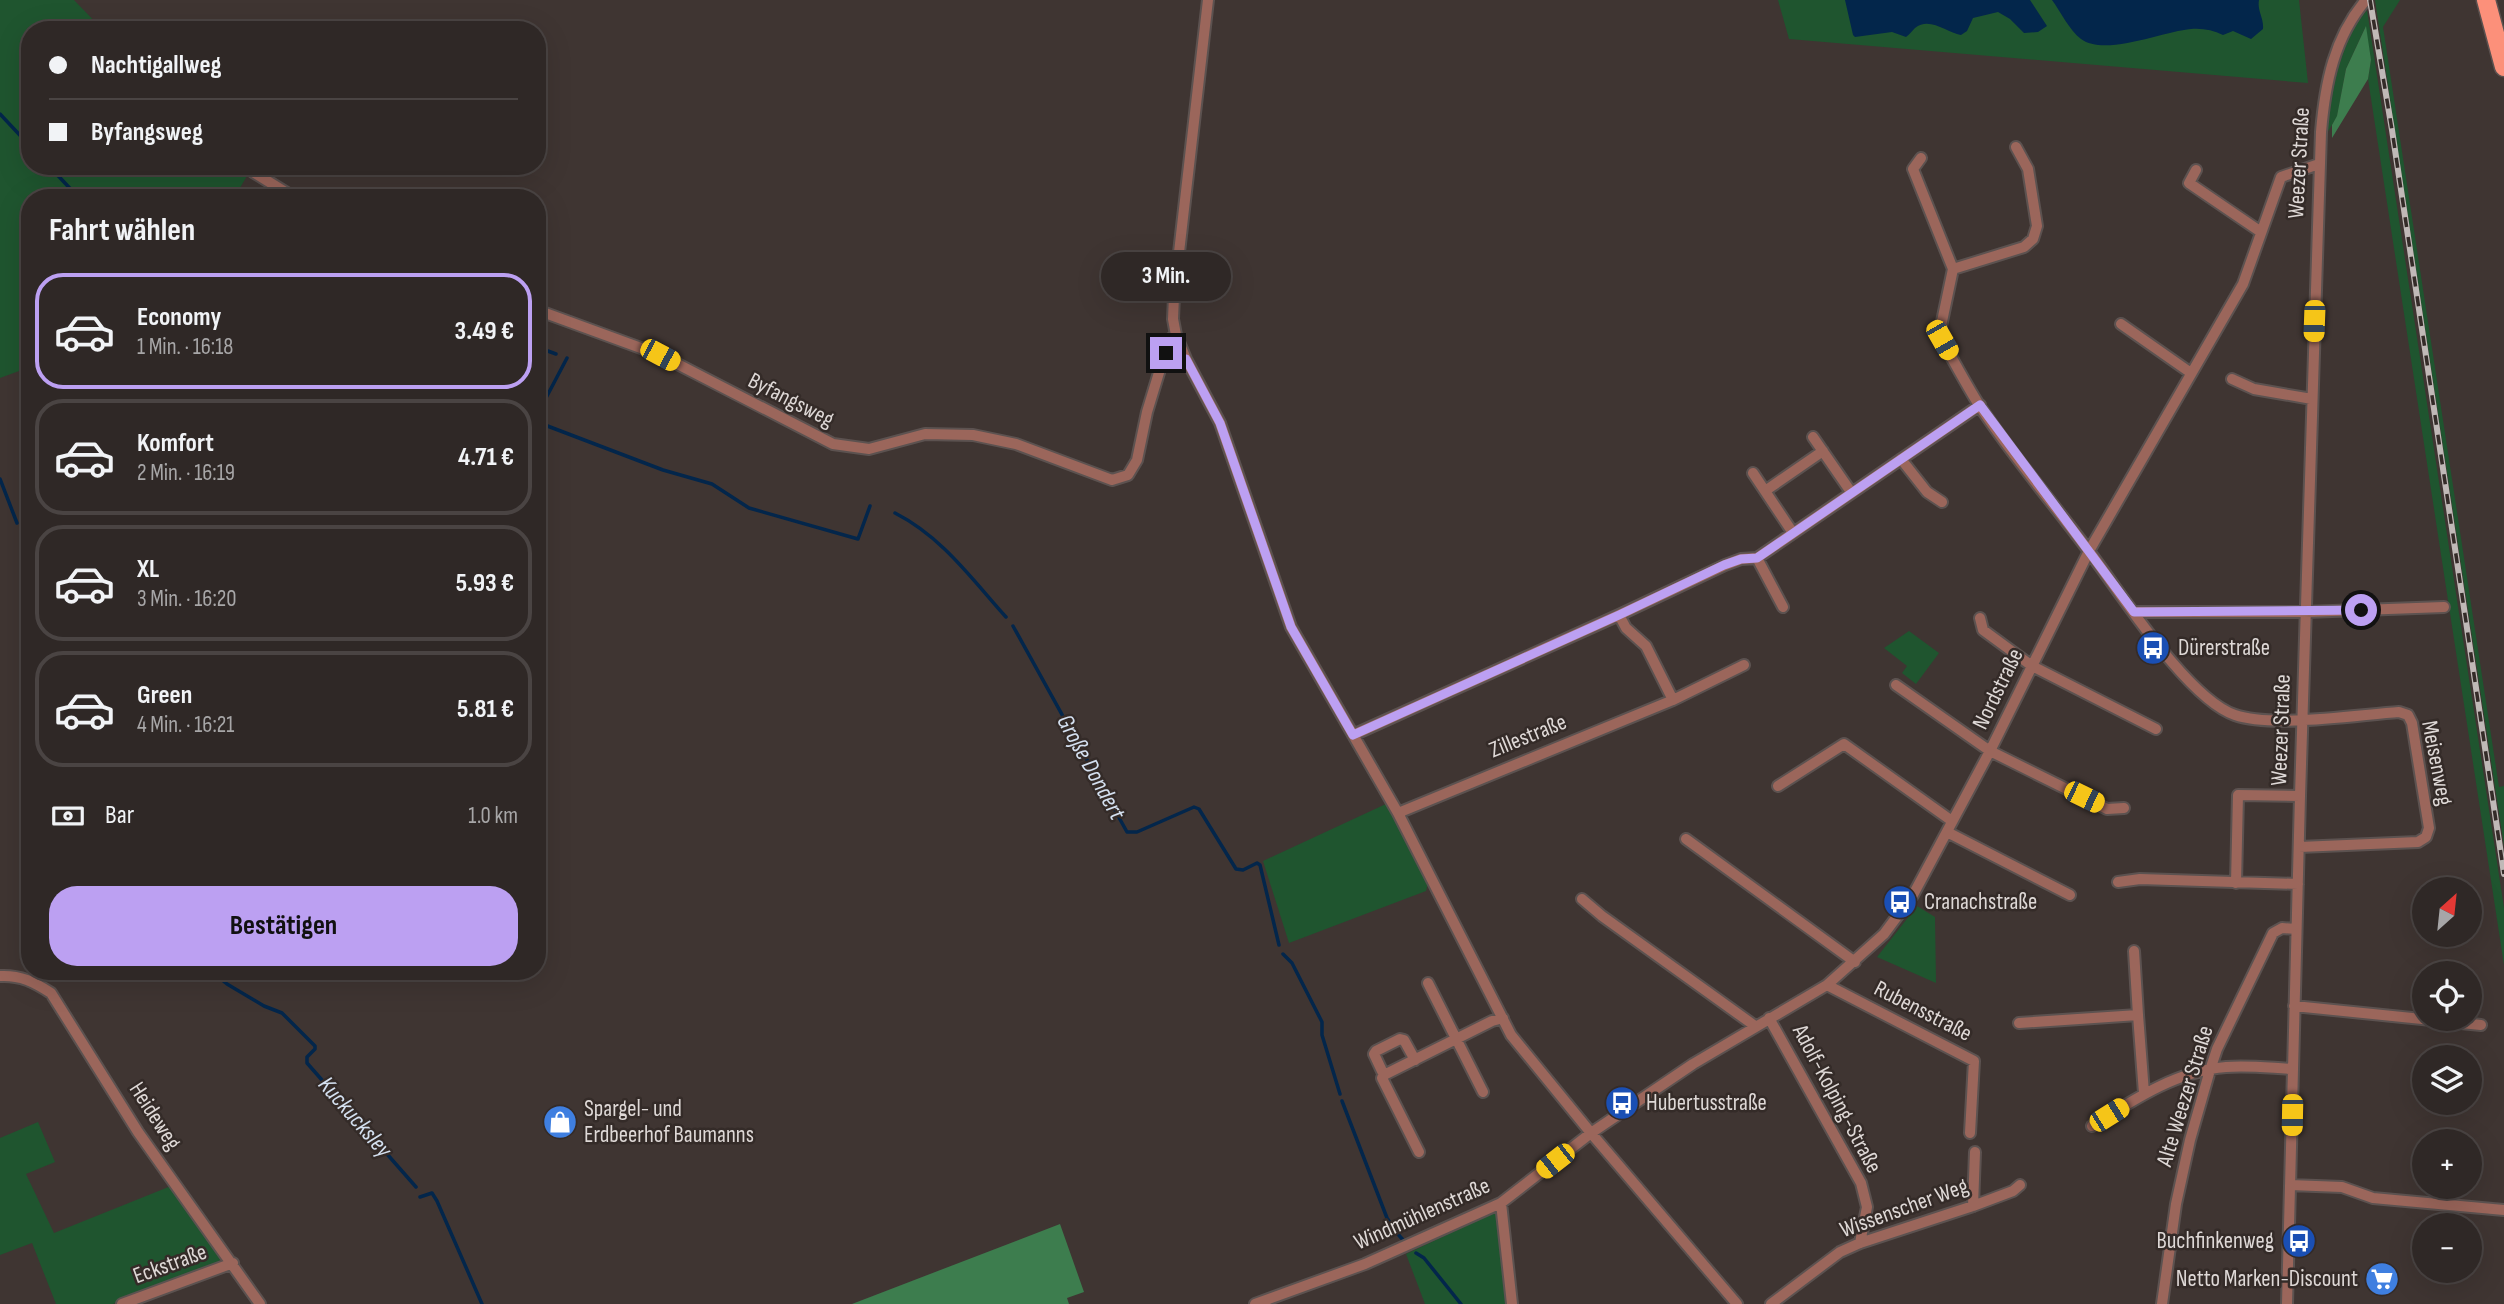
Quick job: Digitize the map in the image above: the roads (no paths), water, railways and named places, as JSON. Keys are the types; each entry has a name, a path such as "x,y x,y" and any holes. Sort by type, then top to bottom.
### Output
{"main road":[{"path":"2486,0 2504,67"}],"street":[{"path":"1208,0 1173,319 1186,359 1220,423 1291,627 1398,813 1511,1035 1737,1304"},
{"name":"Weezer Straße","path":"2287,1304 2319,164 2324,96 2329,73 2343,33 2366,0"},
{"path":"1953,269 2024,247 2033,239 2037,226 2028,169 2016,147"},
{"path":"1921,158 1913,169 1953,269 1940,331 1942,340 1980,405 2134,612 2191,682 2217,706 2236,716 2253,719 2302,719"},
{"name":"Nordstraße","path":"1591,1133 1693,1064 1827,985 1884,934 1907,906 1990,751 2089,551 2243,284 2281,177 2319,164"},
{"path":"2196,170 2189,183 2261,232"},
{"path":"258,175 280,189"},
{"name":"Byfangsweg","path":"546,313 660,355 833,444 869,449 925,434 973,435 1016,444 1112,480 1128,475 1137,460 1147,412 1161,366 1170,339 1176,335"},
{"path":"2121,324 2191,373"},
{"path":"1161,366 1186,359"},
{"path":"2232,379 2254,389 2312,399"},
{"path":"1353,735 1724,565 1741,559 1757,558 1980,405"},
{"path":"1813,437 1851,492"},
{"path":"1765,491 1823,451"},
{"path":"1901,459 1927,492 1942,502"},
{"path":"1752,473 1793,533"},
{"path":"1757,558 1783,607"},
{"path":"2134,612 2305,612 2444,607"},
{"path":"1619,615 1626,628 1646,646 1673,699"},
{"path":"1980,618 1983,630 2032,666 2157,729"},
{"name":"Zillestraße","path":"1398,813 1673,699 1744,665"},
{"path":"1896,685 1990,751 2107,808 2124,808"},
{"name":"Meisenweg","path":"2299,847 2418,842 2426,837 2429,828 2412,723 2408,715 2399,712 2302,719"},
{"path":"1778,786 1844,744 1949,827 2070,895"},
{"path":"2236,883 2238,795 2300,796"},
{"path":"1686,839 1855,962"},
{"path":"2118,882 2140,879 2298,884"},
{"path":"1582,899 1755,1026"},
{"name":"Alte Weezer Straße","path":"2162,1304 2176,1204 2190,1140 2217,1049 2273,933 2282,929 2296,929"},
{"path":"2134,951 2144,1093"},
{"name":"Heideweg","path":"0,976 21,977"},
{"name":"Heideweg","path":"32,980 51,993 138,1132 260,1304"},
{"path":"1428,983 1483,1092"},
{"name":"Rubensstraße","path":"1827,985 1974,1061 1970,1132"},
{"path":"2294,1006 2412,1018"},
{"path":"2019,1023 2138,1015"},
{"path":"1384,1073 1503,1018"},
{"name":"Adolf-Kolping-Straße","path":"1769,1018 1861,1183 1867,1207 1860,1242"},
{"path":"1415,1060 1404,1040 1400,1039 1375,1053 1384,1073 1382,1079 1419,1152"},
{"path":"2092,1126 2144,1093 2183,1076 2225,1067 2292,1069"},
{"name":"Windmühlenstraße","path":"1255,1304 1365,1264 1501,1203 1591,1133"},
{"path":"1973,1206 1975,1152"},
{"name":"Wissenscher Weg","path":"1771,1304 1840,1252 1860,1242 1973,1206 2013,1191 2020,1185"},
{"path":"2290,1185 2342,1187 2373,1198 2504,1210"},
{"path":"1501,1203 1511,1304"},
{"name":"Eckstraße","path":"122,1304 233,1263"}],"water":[{"path":"1845,0 2030,0 2047,26 2038,32 2024,33 1998,12 1973,18 1967,31 1961,35 1927,24 1915,28 1906,37 1892,32 1855,37"},
{"path":"2052,0 2259,0 2263,29 2251,39 2233,31 2223,35 2195,29 2135,42 2092,44 2073,31"}],"waterway":[{"name":"Große Dondert","path":"0,114 21,136"},
{"name":"Große Dondert","path":"57,175 71,189"},
{"name":"Große Dondert","path":"546,350 556,354"},
{"name":"Große Dondert","path":"546,398 567,358"},
{"name":"Große Dondert","path":"546,425 663,470 712,484 749,508 858,539 870,506"},
{"name":"Kuckucksley","path":"0,479 17,523"},
{"name":"Große Dondert","path":"895,513 942,546 1006,617"},
{"name":"Große Dondert","path":"1013,626 1127,832 1137,832 1194,807 1199,809 1236,869 1243,870 1257,863 1260,865 1279,945"},
{"path":"1283,954 1292,963 1322,1022 1322,1035 1340,1094"},
{"name":"Kuckucksley","path":"222,980 264,1006 282,1013 315,1046 307,1057 307,1063 416,1187"},
{"path":"1342,1101 1387,1218 1404,1241"},
{"name":"Kuckucksley","path":"420,1197 432,1193 437,1201 482,1304"},
{"path":"1416,1253 1424,1258 1461,1304"}],"railway":[{"path":"2370,0 2504,874"}],"place":[{"name":"Dürerstraße","path":"2153,648"},
{"name":"Cranachstraße","path":"1900,902"},
{"name":"Hubertusstraße","path":"1622,1103"},
{"name":"Spargel- und Erdbeerhof Baumanns","path":"560,1122"},
{"name":"Buchfinkenweg","path":"2299,1241"},
{"name":"Netto Marken-Discount","path":"2382,1279"}]}
